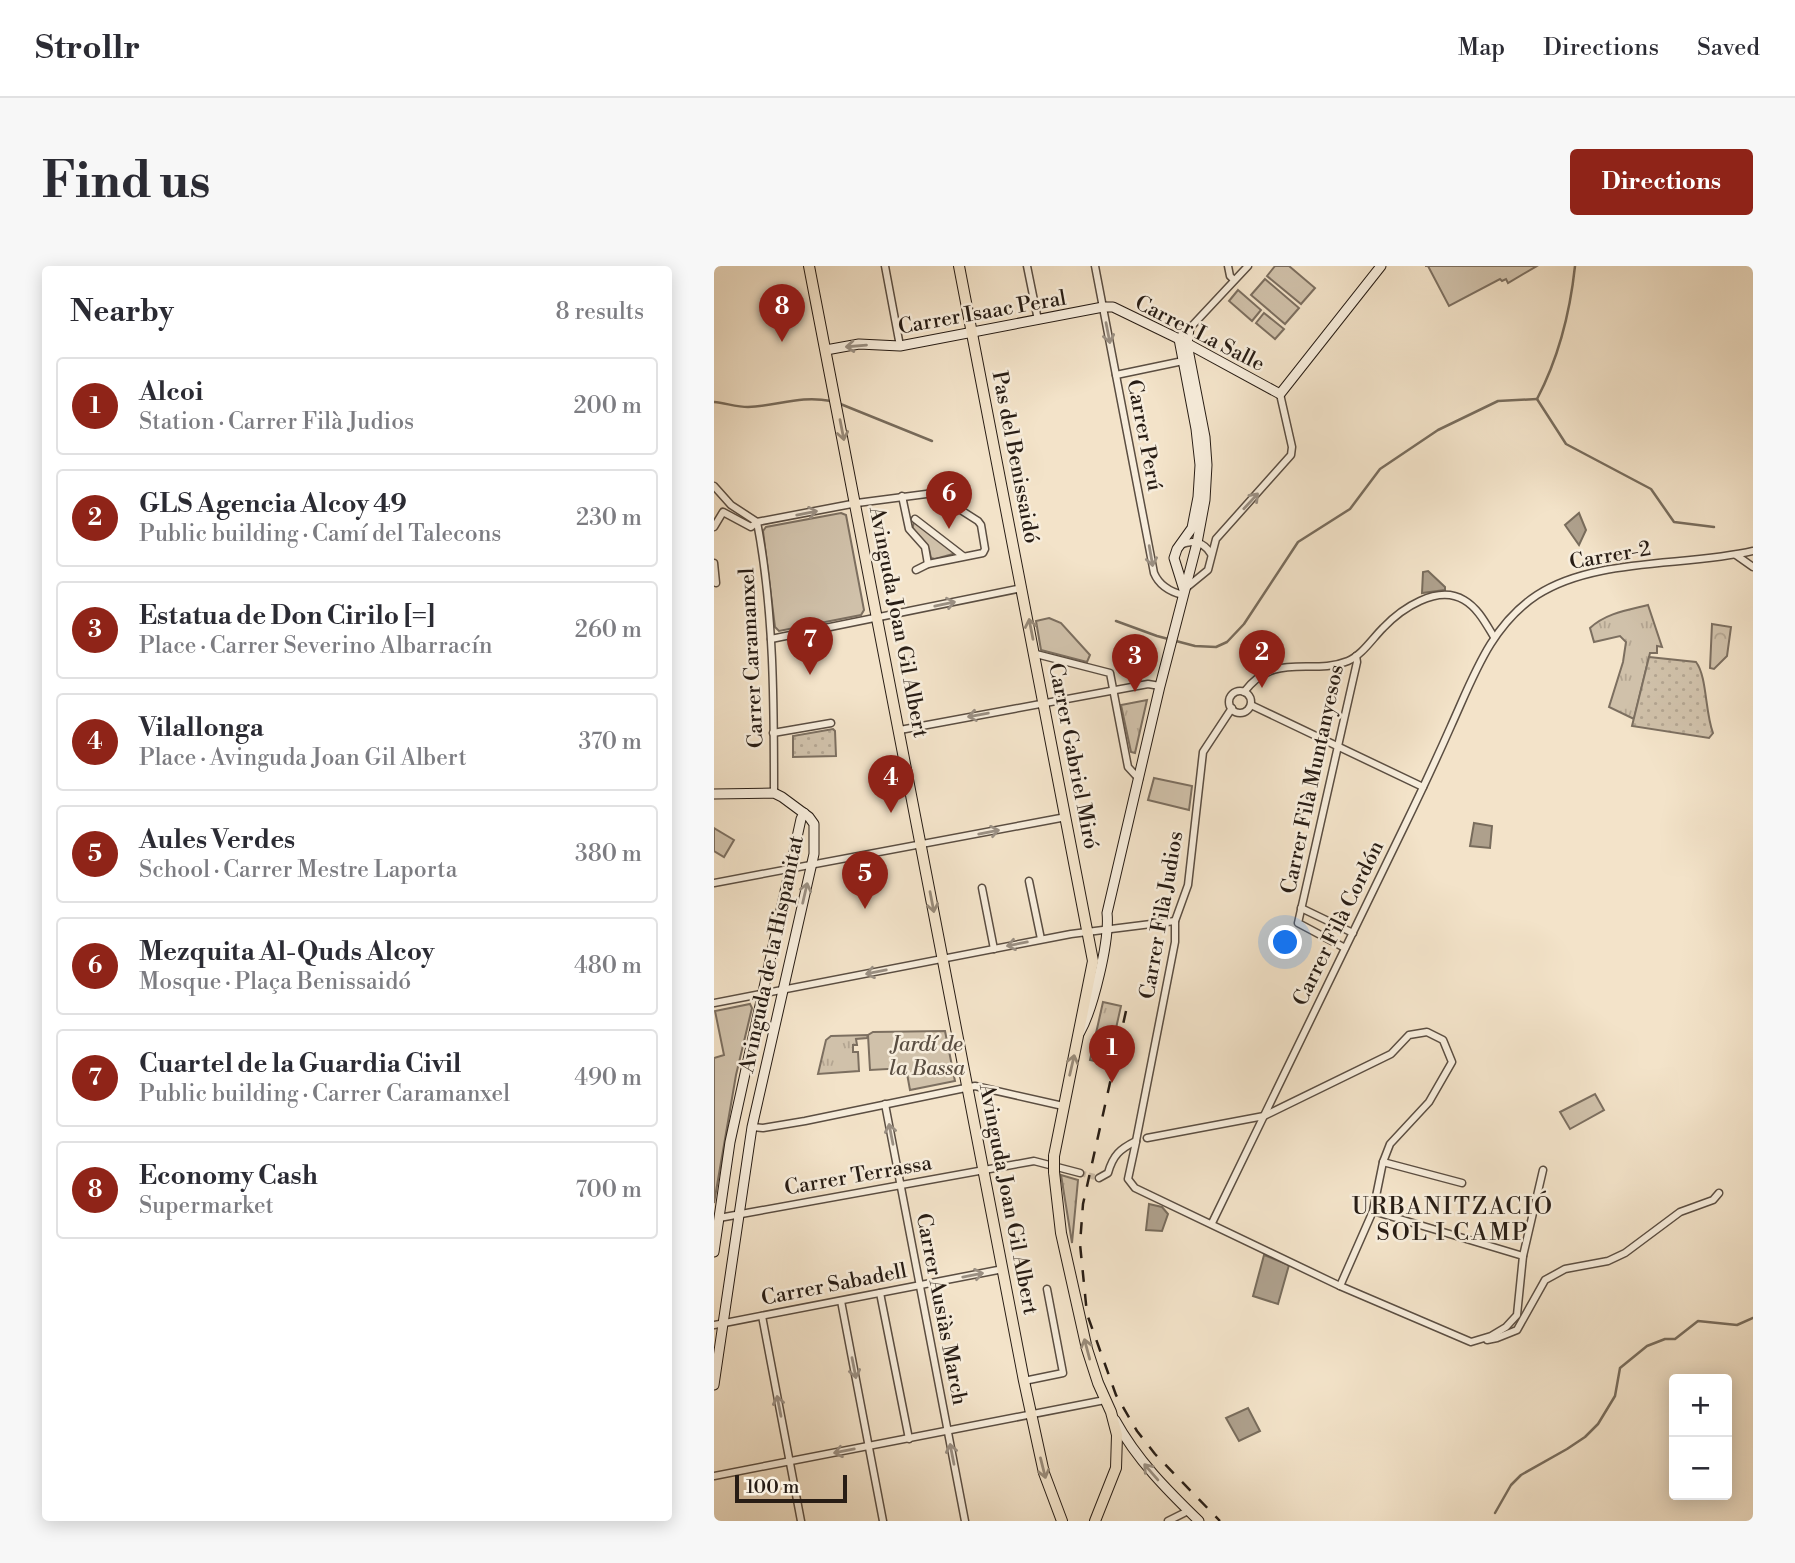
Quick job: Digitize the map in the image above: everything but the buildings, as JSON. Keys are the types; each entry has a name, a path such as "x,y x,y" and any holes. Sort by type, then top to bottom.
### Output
{"main road":[{"name":"Avinguda Joan Gil Albert","path":"809,266 857,503 1031,1416 1045,1479 1062,1520"},
{"name":"Pas del Benissaidó","path":"959,266 1022,588"},
{"name":"Carrer Gabriel Miró","path":"1022,588 1089,931 1093,965 1063,1106 1054,1156 1054,1172 1055,1195 1068,1268 1087,1349 1117,1435 1117,1461 1095,1521"}],"street":[{"path":"885,266 900,346"},
{"path":"1027,266 1038,320"},
{"name":"Carrer Perú","path":"1095,266 1154,573 1167,588 1183,592"},
{"path":"1228,266 1234,281"},
{"path":"1183,592 1175,553 1192,528 1200,474 1198,442 1183,361 1183,342 1189,329 1248,266"},
{"path":"1183,592 1208,570 1210,552 1216,539 1291,455 1292,447 1280,394 1381,266"},
{"name":"Carrer Isaac Peral","path":"827,354 859,344 900,346 1103,307"},
{"name":"Carrer La Salle","path":"1103,307 1113,307 1280,394"},
{"path":"1080,1034 1087,1020 1109,929 1108,913 1160,686 1198,538 1206,491 1207,456 1203,425 1183,342"},
{"path":"1116,375 1183,361"},
{"path":"714,486 731,505 757,522"},
{"path":"714,527 723,512 749,526 757,522 857,503 934,493 981,524 985,549 983,553 928,564 916,570"},
{"path":"902,496 909,529 925,547 928,564"},
{"path":"915,519 963,556"},
{"name":"Carrer Caramanxel","path":"757,522 763,553 771,639 774,793"},
{"path":"1198,538 1210,552"},
{"path":"1180,545 1198,538"},
{"name":"Carrer-2","path":"1494,637 1519,609 1567,579 1606,570 1753,551"},
{"path":"1736,555 1753,567"},
{"path":"714,563 716,583 714,582"},
{"path":"1176,567 1189,575 1200,575"},
{"path":"771,639 1022,588"},
{"path":"1251,705 1241,712 1232,708 1229,703 1232,694 1244,692 1258,677 1274,669 1340,663 1356,656 1382,628 1419,602 1452,595 1468,603 1494,637"},
{"name":"Carrer Filà Cordón","path":"1212,1223 1423,787 1478,665 1494,637"},
{"path":"1036,654 1110,673 1129,767 1139,779"},
{"name":"Carrer Filà Muntanyesos","path":"1345,948 1300,926 1298,921 1357,662 1356,656"},
{"path":"900,730 1148,684 1160,686"},
{"path":"1244,692 1249,695 1251,705"},
{"path":"1251,705 1423,787"},
{"name":"Carrer Filà Judios","path":"1212,1223 1135,1188 1128,1179 1175,942 1175,921 1188,883 1203,752 1232,708"},
{"path":"773,733 831,723"},
{"path":"714,794 774,793 804,813"},
{"name":"Avinguda de la Hispanitat","path":"714,1385 719,1324 752,1127 811,865 816,830 804,813"},
{"name":"Avinguda de la Hispanitat","path":"714,1252 716,1219 730,1142 804,813"},
{"path":"714,883 1066,817"},
{"path":"1029,881 1041,939"},
{"path":"982,888 994,949"},
{"name":"Carrer Filà Muntanyesos","path":"1301,908 1353,933"},
{"path":"714,1003 1041,939 1175,921"},
{"path":"1099,1178 1108,1172 1119,1150 1137,1139 1143,1144 1146,1138 1264,1116 1391,1054 1409,1035 1427,1032 1443,1040 1452,1062 1429,1102 1390,1144 1383,1162 1373,1211 1339,1286"},
{"path":"752,1127 774,1126 981,1086 1063,1106"},
{"name":"Carrer Ausiàs March","path":"885,1104 965,1521"},
{"name":"Carrer Terrassa","path":"716,1219 1034,1161 1080,1173"},
{"path":"1383,1162 1462,1183"},
{"path":"1471,1342 1492,1336 1506,1327 1517,1315 1523,1256 1543,1170"},
{"path":"1212,1223 1339,1286 1471,1342 1497,1338 1517,1330 1545,1280 1565,1269 1608,1261 1625,1253 1680,1212 1713,1200 1719,1194"},
{"path":"1373,1211 1523,1256"},
{"name":"Carrer Sabadell","path":"719,1324 1003,1269"},
{"path":"1024,1381 1063,1373 1047,1289"},
{"path":"880,1293 909,1439"},
{"path":"841,1301 883,1521"},
{"path":"762,1316 802,1521"},
{"path":"714,1476 1105,1401"},
{"path":"1111,1412 1146,1467 1199,1521"},
{"path":"1168,1521 1188,1511"}],"green space":[{"path":"1275,266 1289,266 1315,288 1301,304 1267,276"},
{"path":"1428,266 1537,266 1508,283 1506,279 1500,279 1449,306"},
{"path":"1265,279 1299,308 1285,324 1251,295"},
{"path":"1238,290 1261,310 1252,321 1229,301"},
{"path":"1264,313 1284,329 1275,339 1256,323"},
{"path":"841,513 846,515 864,610 861,615 779,631 775,627 763,531 766,527"},
{"path":"914,522 954,552 953,554 931,558 929,549 912,530"},
{"path":"1648,605 1662,647 1657,646 1657,653 1650,653 1634,719 1609,707 1623,662 1626,642 1620,636 1594,642 1590,628 1610,615"},
{"path":"1049,618 1061,623 1090,655 1087,662 1041,650 1036,621"},
{"path":"1712,624 1731,627 1727,656 1714,669 1710,668"},
{"path":"1649,657 1696,662 1702,676 1713,733 1709,738 1632,726"},
{"path":"1147,700 1135,753 1131,752 1121,705"},
{"path":"833,729 836,756 793,757 793,736"},
{"path":"1154,778 1192,786 1189,810 1148,800"},
{"path":"714,828 734,840 724,857 714,851"},
{"path":"1103,1002 1121,1006 1108,1064 1090,1060"},
{"path":"750,1004 752,1008 736,1075 714,1203 714,1058 724,1055 715,1011"},
{"name":"Jardí de la Bassa","path":"945,1031 955,1081 910,1090 906,1068 870,1070 868,1035 873,1032"},
{"path":"868,1035 867,1038 856,1039 857,1045 853,1045 853,1052 858,1052 859,1071 818,1074 826,1040 831,1036"},
{"path":"1595,1094 1604,1110 1570,1129 1560,1112"},
{"path":"1061,1175 1078,1180 1072,1243"}],"shaded area":[{"path":"1579,513 1586,530 1579,545 1565,525"},
{"path":"1428,571 1445,590 1422,593 1423,572"},
{"path":"1474,823 1492,826 1490,848 1470,846"},
{"path":"1149,1204 1162,1207 1168,1214 1162,1231 1146,1230"},
{"path":"1264,1255 1289,1265 1278,1304 1253,1296"},
{"path":"1248,1408 1260,1431 1239,1441 1226,1418"}],"waterway":[{"path":"1537,399 1552,367 1562,334 1575,266"},
{"path":"1537,399 1566,444 1651,489 1674,522 1714,527"},
{"path":"1116,621 1195,646 1216,647 1227,642 1244,624 1298,542 1350,509 1380,469 1438,430 1498,401 1537,399"},
{"path":"714,402 748,407 799,400 831,401"},
{"path":"838,403 932,441"},
{"path":"1495,1513 1511,1485 1521,1475 1567,1449 1598,1424 1615,1396 1620,1368 1647,1346 1665,1339 1675,1339 1698,1321 1737,1325 1753,1318"}],"tunnel":[{"path":"1080,1173 1099,1178"}],"railway":[{"path":"1126,1011 1083,1204 1080,1244 1087,1314 1116,1395 1137,1431 1155,1454 1220,1521"}],"place":[{"name":"Economy Cash","path":"782,342"},
{"name":"Mezquita Al-Quds Alcoy","path":"949,529"},
{"name":"Cuartel de la Guardia Civil","path":"810,675"},
{"name":"GLS Agencia Alcoy 49","path":"1262,688"},
{"name":"Estatua de Don Cirilo [=]","path":"1135,692"},
{"name":"Vilallonga","path":"891,813"},
{"name":"Aules Verdes","path":"865,909"},
{"name":"Alcoi","path":"1112,1083"}],"district":[{"name":"URBANITZACIÓ SOL I CAMP","path":"1453,1219"}]}
